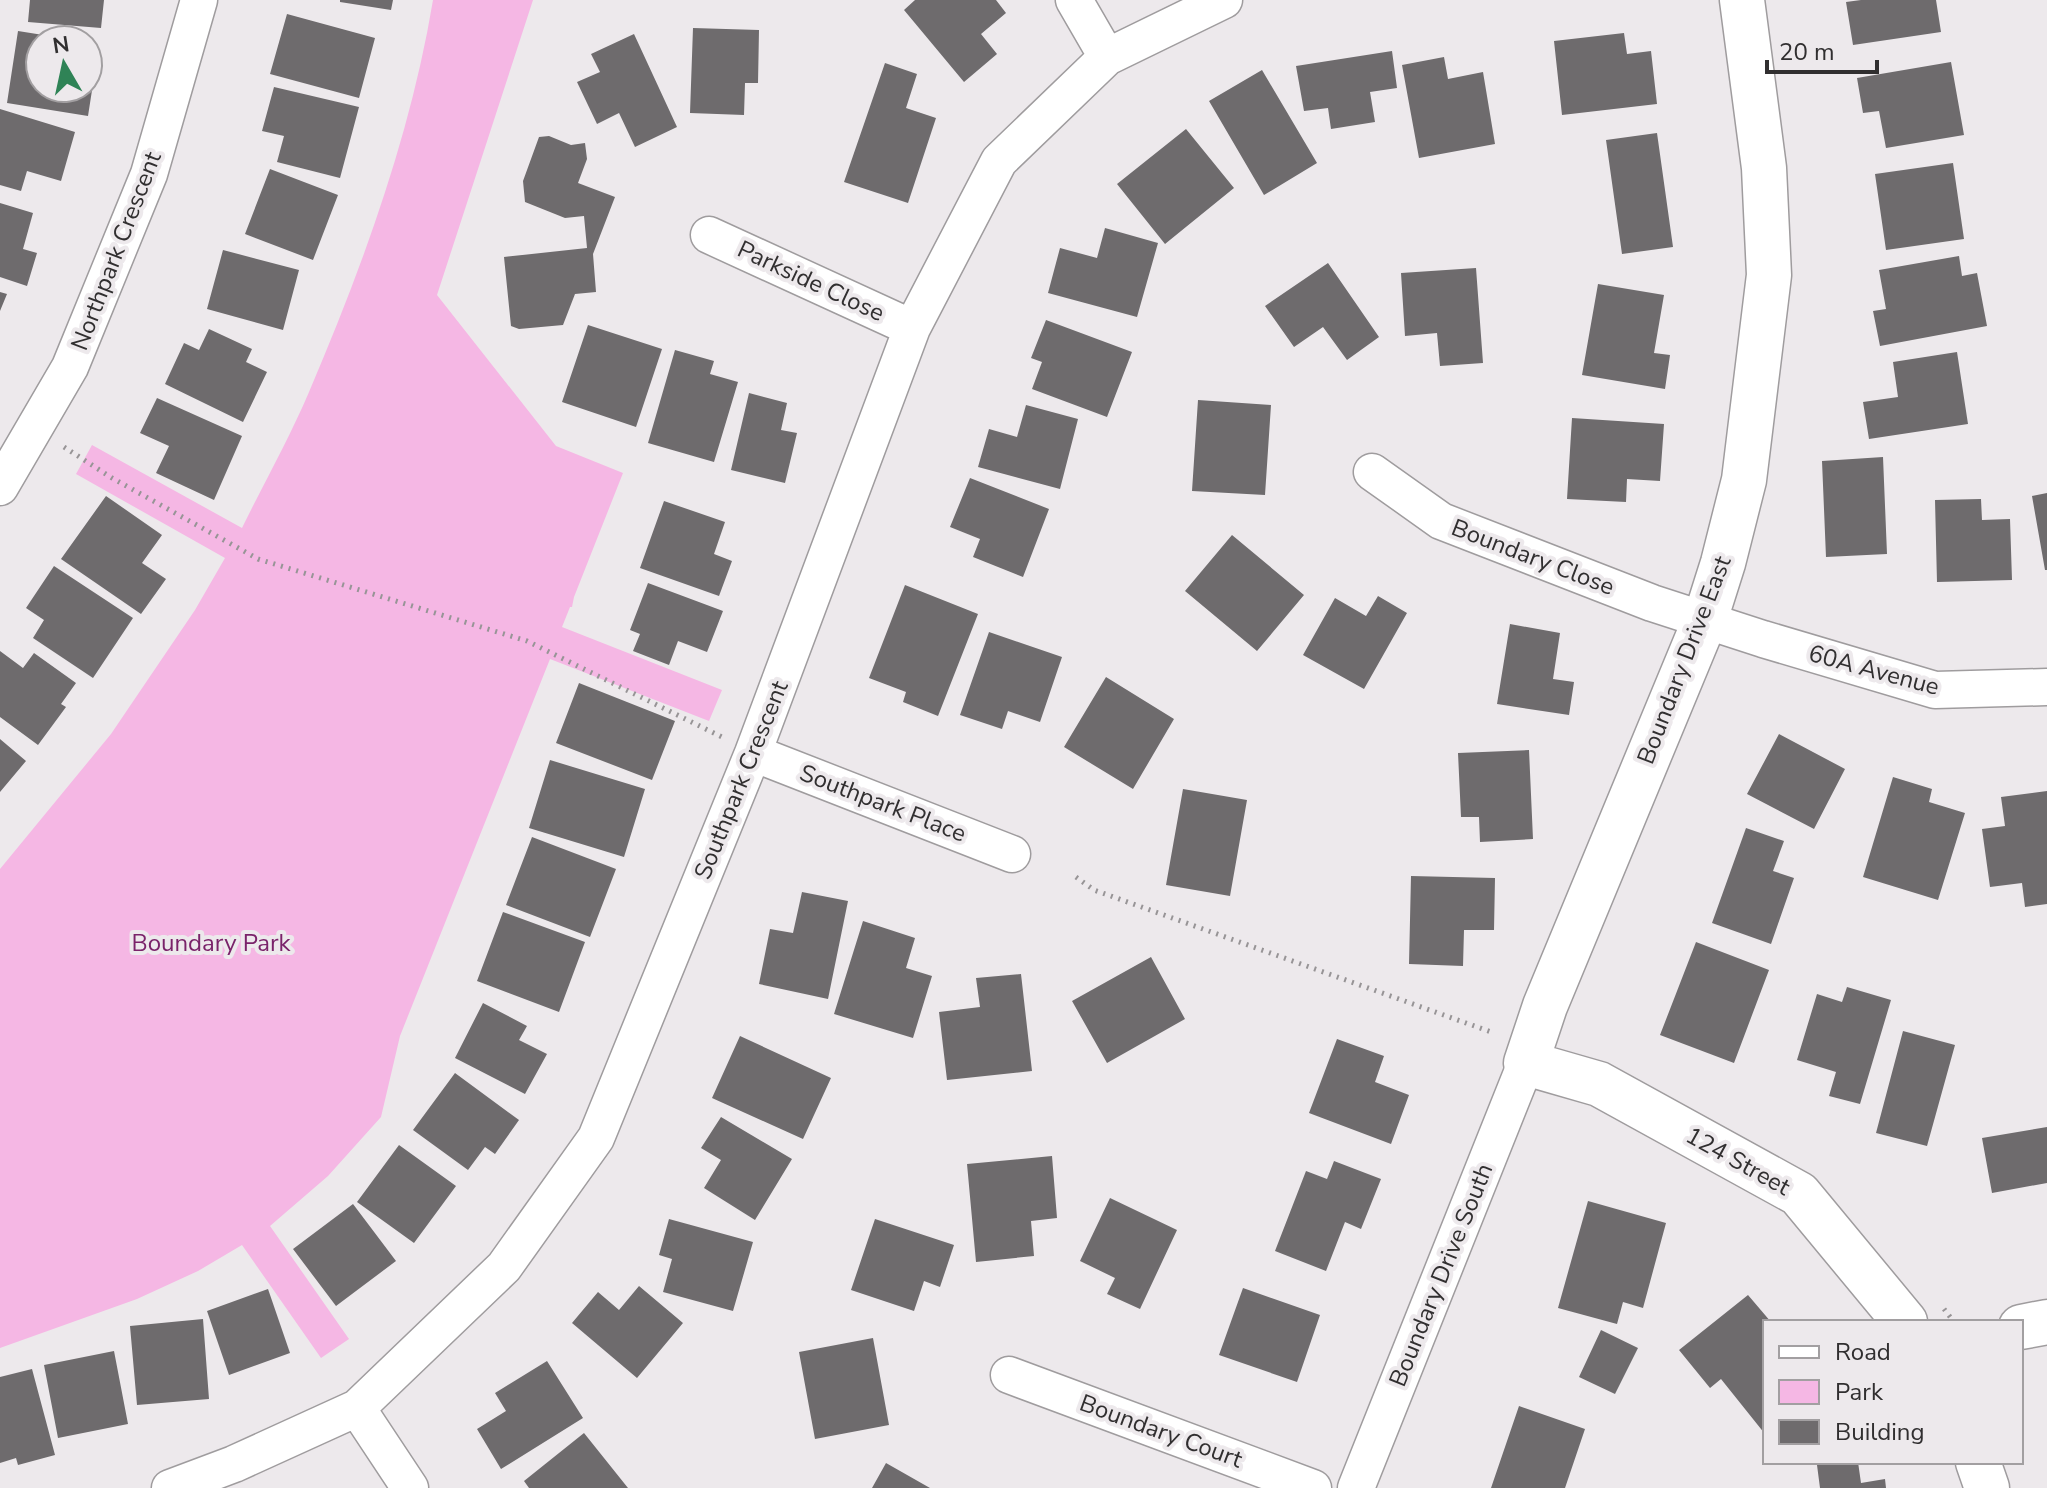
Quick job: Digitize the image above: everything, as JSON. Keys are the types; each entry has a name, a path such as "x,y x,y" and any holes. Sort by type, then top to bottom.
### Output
{"street":[{"name":"Northpark Crescent","path":"0,487 70,367 149,174 199,0"},
{"path":"1074,0 1107,57"},
{"name":"Southpark Crescent","path":"170,1488 234,1464 357,1408 504,1267 596,1138 738,745 912,328 999,161 1107,57 1224,0"},
{"name":"Boundary Drive East","path":"1514,1049 1551,991 1705,620 1744,480 1769,275 1764,168 1742,0"},
{"name":"Parkside Close","path":"709,235 912,328"},
{"name":"Boundary Close","path":"1372,472 1441,521 1652,603 1705,620"},
{"name":"60A Avenue","path":"1705,620 1935,690 2047,687"},
{"name":"Southpark Place","path":"738,745 1012,854"},
{"name":"124 Street","path":"1514,1049 1599,1084 1799,1194 1903,1320"},
{"name":"Boundary Drive South","path":"1356,1488 1514,1049"},
{"path":"2023,1327 2047,1322"},
{"name":"Boundary Court","path":"1009,1375 1313,1488"},
{"path":"357,1408 410,1488"},
{"path":"1979,1464 1987,1488"}],"path":[{"path":"33,431 258,559 527,641 738,745"},
{"path":"1076,877 1094,890 1514,1049"}],"green space":[{"name":"Boundary Park","path":"433,0 533,0 437,295 556,446 623,473 562,627 722,690 709,721 550,659 400,1036 381,1117 328,1176 270,1226 349,1339 321,1358 242,1245 198,1271 137,1299 0,1348 0,869 111,734 195,610 225,558 76,474 92,445 242,528 301,409 366,249 412,100"}],"building":[{"path":"30,0 104,0 101,24 28,22"},
{"path":"340,0 393,0 391,10"},
{"path":"915,0 996,0 1006,13 981,34 997,54 964,82 904,10"},
{"path":"1936,0 1941,32 1853,45 1846,2"},
{"path":"287,14 375,38 359,98 270,74"},
{"path":"693,28 759,30 758,83 745,83 744,115 690,113"},
{"path":"18,31 24,32 24,104 90,104 88,116 7,103"},
{"path":"1624,33 1627,54 1651,51 1657,104 1562,115 1554,41"},
{"path":"634,34 677,127 635,147 619,113 597,124 577,82 600,72 591,54"},
{"path":"1392,51 1397,88 1370,92 1375,122 1331,129 1328,108 1304,111 1296,66"},
{"path":"1444,57 1448,79 1483,72 1495,144 1419,158 1402,65"},
{"path":"1951,62 1964,135 1886,148 1879,111 1863,113 1857,78"},
{"path":"885,63 917,74 906,108 936,118 908,203 844,182"},
{"path":"1262,70 1317,163 1264,195 1209,101"},
{"path":"274,87 359,107 340,178 277,162 284,136 262,131"},
{"path":"0,109 75,132 61,181 27,171 21,191 0,185"},
{"path":"1186,129 1234,188 1165,244 1117,184"},
{"path":"1657,133 1673,247 1622,254 1606,140"},
{"path":"549,136 571,145 585,143 587,159 578,183 615,197 593,254 596,292 575,294 563,325 519,329 511,326 504,257 587,248 584,216 565,218 525,202 523,181 539,137"},
{"path":"1953,163 1964,239 1886,250 1875,174"},
{"path":"270,169 338,195 313,260 245,234"},
{"path":"0,203 33,213 23,249 37,253 27,286 0,277"},
{"path":"1105,228 1158,243 1137,317 1048,293 1060,248 1097,258"},
{"path":"223,250 299,270 283,330 207,309"},
{"path":"1959,256 1962,276 1977,273 1987,326 1880,346 1873,311 1886,309 1879,270"},
{"path":"1328,263 1379,337 1347,360 1323,327 1294,347 1265,306"},
{"path":"1476,268 1483,363 1440,366 1437,333 1405,336 1401,273"},
{"path":"1598,284 1664,295 1654,353 1670,355 1665,389 1582,375"},
{"path":"0,292 7,294 0,311"},
{"path":"1046,320 1132,352 1107,417 1032,389 1042,362 1031,358"},
{"path":"588,325 662,349 636,427 562,402"},
{"path":"209,329 252,349 246,362 267,372 243,422 165,384 184,343 199,350"},
{"path":"675,350 714,361 710,374 738,382 714,462 648,443"},
{"path":"1957,352 1968,424 1869,439 1863,402 1898,397 1893,362"},
{"path":"749,393 787,403 781,430 797,433 785,483 731,470"},
{"path":"157,398 242,436 214,500 156,473 169,446 140,433"},
{"path":"1198,400 1271,405 1265,495 1192,491"},
{"path":"1026,405 1078,419 1060,489 978,467 989,429 1017,437"},
{"path":"1572,418 1664,424 1660,481 1627,479 1626,502 1567,499"},
{"path":"1883,457 1887,554 1826,557 1822,461"},
{"path":"970,478 1049,509 1023,577 973,557 980,539 950,527"},
{"path":"2047,493 2047,570 2045,570 2032,496"},
{"path":"106,496 162,535 142,563 166,579 141,614 61,559"},
{"path":"1981,499 1982,520 2010,519 2012,580 1937,582 1935,500"},
{"path":"664,501 725,522 714,554 732,561 719,596 640,568"},
{"path":"1232,535 1304,595 1257,651 1185,591"},
{"path":"54,566 133,618 93,678 33,638 44,620 26,608"},
{"path":"648,583 723,611 707,652 678,641 669,665 633,651 640,634 630,630"},
{"path":"905,585 978,614 938,716 903,702 906,692 869,678"},
{"path":"1378,596 1407,613 1364,689 1303,655 1335,598 1366,616"},
{"path":"1510,624 1560,633 1553,679 1574,682 1569,715 1497,704"},
{"path":"989,632 1062,657 1040,722 1008,711 1002,729 960,715"},
{"path":"0,651 23,668 34,653 76,683 61,704 66,707 38,745 0,717"},
{"path":"1106,677 1174,719 1133,789 1064,747"},
{"path":"579,683 675,721 652,780 556,743"},
{"path":"1779,734 1845,769 1814,829 1747,794"},
{"path":"0,739 26,761 0,792"},
{"path":"1529,750 1533,839 1480,842 1479,817 1461,817 1458,753"},
{"path":"550,760 645,789 624,857 529,828"},
{"path":"1893,777 1932,789 1929,802 1965,813 1938,900 1863,877"},
{"path":"1183,789 1247,800 1230,896 1166,885"},
{"path":"2047,791 2047,904 2025,907 2022,883 1990,887 1982,829 2005,826 2001,797"},
{"path":"1746,828 1784,841 1773,871 1794,878 1771,944 1712,923"},
{"path":"532,837 616,869 590,937 506,905"},
{"path":"1411,876 1495,878 1494,930 1464,930 1463,966 1409,964"},
{"path":"802,892 848,901 828,999 759,984 770,929 793,933"},
{"path":"503,912 585,942 559,1012 477,981"},
{"path":"863,921 915,938 906,968 932,976 913,1038 834,1014"},
{"path":"1696,942 1769,970 1734,1063 1660,1035"},
{"path":"1151,957 1185,1019 1107,1063 1072,1001"},
{"path":"1021,974 1032,1071 947,1080 939,1012 980,1007 976,978"},
{"path":"1847,987 1891,1000 1860,1104 1829,1096 1836,1072 1797,1060 1817,994 1842,1002"},
{"path":"483,1003 527,1026 519,1040 547,1054 525,1094 455,1058"},
{"path":"1903,1031 1955,1045 1927,1146 1876,1133"},
{"path":"740,1036 831,1078 803,1139 712,1098"},
{"path":"1337,1039 1384,1056 1375,1082 1409,1095 1391,1144 1309,1113"},
{"path":"455,1073 519,1120 495,1154 485,1147 468,1170 413,1130"},
{"path":"721,1117 792,1159 755,1220 704,1188 721,1160 701,1148"},
{"path":"2047,1127 2047,1183 1992,1193 1982,1138"},
{"path":"399,1145 456,1186 414,1243 357,1202"},
{"path":"1052,1156 1057,1218 1031,1221 1034,1256 976,1262 967,1164"},
{"path":"1334,1161 1381,1179 1361,1229 1345,1222 1326,1271 1275,1251 1306,1171 1327,1179"},
{"path":"1110,1198 1177,1230 1140,1309 1107,1294 1115,1278 1080,1261"},
{"path":"1588,1201 1666,1223 1643,1308 1623,1302 1617,1324 1558,1308"},
{"path":"353,1204 396,1261 336,1306 293,1249"},
{"path":"669,1219 753,1242 733,1311 663,1292 672,1259 659,1255"},
{"path":"875,1219 954,1245 940,1287 924,1281 914,1311 851,1290"},
{"path":"639,1286 683,1323 637,1378 572,1323 598,1292 619,1310"},
{"path":"1243,1288 1320,1315 1297,1382 1219,1355"},
{"path":"268,1289 290,1353 229,1375 207,1311"},
{"path":"1748,1295 1769,1320 1763,1320 1763,1432 1721,1379 1710,1388 1679,1350"},
{"path":"203,1319 209,1399 137,1405 130,1326"},
{"path":"1601,1330 1638,1348 1615,1394 1579,1377"},
{"path":"873,1338 889,1425 815,1439 799,1352"},
{"path":"114,1351 128,1424 58,1438 44,1365"},
{"path":"547,1361 583,1418 501,1469 477,1429 506,1411 495,1393"},
{"path":"32,1369 55,1455 18,1465 16,1458 0,1463 0,1377"},
{"path":"1519,1406 1585,1429 1565,1488 1491,1488"},
{"path":"584,1433 628,1488 529,1488 524,1481"},
{"path":"886,1463 930,1488 872,1488"},
{"path":"1858,1464 1861,1483 1885,1479 1886,1488 1820,1488 1817,1465"}]}
